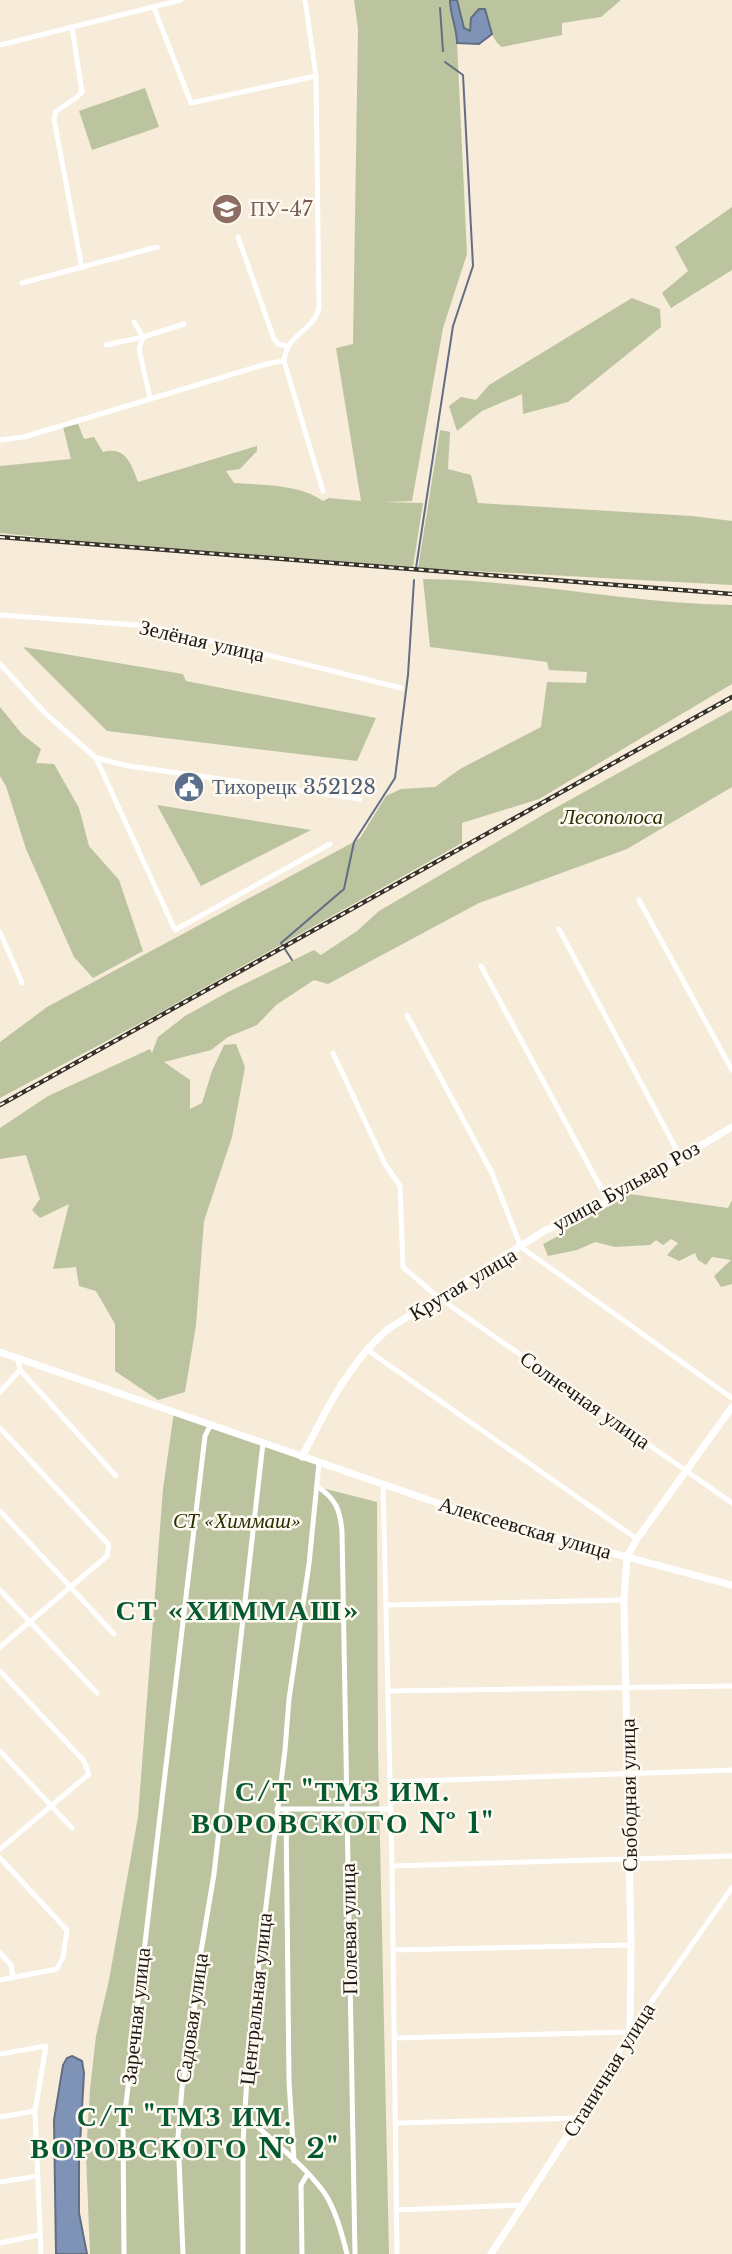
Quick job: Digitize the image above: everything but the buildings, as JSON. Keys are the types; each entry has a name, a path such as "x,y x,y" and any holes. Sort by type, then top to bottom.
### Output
{"street":[{"path":"0,45 181,0"},
{"path":"305,0 316,76 319,308 312,322 286,346 285,361 323,491"},
{"path":"154,8 191,103 316,76"},
{"path":"72,27 82,92 56,111 54,119 82,268"},
{"path":"238,237 274,339 278,344 286,346"},
{"path":"22,283 158,247"},
{"path":"134,322 143,337 139,349 150,398"},
{"path":"106,345 184,324"},
{"path":"0,440 24,437 150,398 285,361"},
{"name":"Зелёная улица","path":"0,615 150,626 401,688"},
{"path":"0,664 46,714 96,758 175,930 330,844"},
{"path":"96,758 129,766 360,799"},
{"path":"639,900 732,1070"},
{"path":"559,929 681,1158"},
{"path":"0,932 22,983"},
{"path":"481,966 608,1201"},
{"path":"407,1016 492,1173 521,1247"},
{"name":"Солнечная улица","path":"333,1053 385,1164 400,1186 403,1267 438,1297 732,1503"},
{"name":"улица Бульвар Роз","path":"521,1247 546,1230 608,1201 732,1127"},
{"name":"Крутая улица","path":"302,1457 327,1408 366,1349 388,1329 521,1247 732,1398"},
{"path":"366,1349 637,1539"},
{"name":"Алексеевская улица","path":"0,1352 481,1518 732,1585"},
{"path":"18,1359 20,1370 116,1476"},
{"path":"0,1392 20,1370"},
{"path":"626,1557 732,1407"},
{"name":"Заречная улица","path":"124,2254 123,2129 205,1436 211,1424"},
{"path":"0,1429 109,1545 107,1556 0,1647"},
{"name":"Садовая улица","path":"183,2254 178,2137 182,2088 214,1874 263,1443"},
{"name":"Центральная улица","path":"243,2254 243,2142 249,2045 320,1463"},
{"path":"383,1484 394,1950 397,2254"},
{"name":"Полевая улица","path":"318,1487 331,1495 340,1511 342,1531 355,2254"},
{"path":"0,1511 114,1634"},
{"name":"Свободная улица","path":"626,1557 624,1600 628,1687 630,2032"},
{"path":"0,1590 97,1693"},
{"path":"387,1605 624,1600"},
{"path":"0,1671 84,1761 89,1774 0,1849"},
{"path":"388,1691 732,1686"},
{"path":"0,1751 72,1828"},
{"path":"390,1782 732,1770"},
{"path":"277,1809 391,1809"},
{"path":"286,1811 289,2074 294,2161"},
{"path":"392,1866 732,1856"},
{"path":"0,1858 67,1930 63,1957 57,1969 0,1980"},
{"name":"Станичная улица","path":"491,2254 579,2118 630,2032 732,1888"},
{"path":"394,1950 631,1945"},
{"path":"0,1953 11,1965 13,1978"},
{"path":"395,2038 630,2032"},
{"path":"0,2053 46,2046 35,2111 41,2254"},
{"path":"0,2117 35,2111"},
{"path":"245,2116 325,2194 336,2215 347,2254"},
{"path":"396,2123 579,2118"},
{"path":"302,2254 301,2185 307,2175"},
{"path":"0,2182 37,2176"},
{"path":"396,2210 524,2205"},
{"path":"0,2243 39,2235"}],"green space":[{"path":"354,0 455,0 467,254 443,328 412,501 384,502 423,503 413,567 104,544 0,533 0,466 71,459 63,427 78,424 84,439 94,437 103,452 117,452 127,458 138,482 257,446 257,451 240,469 226,471 234,483 292,488 323,501 329,498 361,501 336,348 353,344 358,29"},
{"path":"457,0 621,0 601,17 562,23 562,35 502,47 493,35 485,9 470,32 464,29"},
{"path":"145,88 159,127 92,150 79,111"},
{"path":"732,207 732,270 671,308 662,293 688,271 675,247"},
{"path":"632,298 660,309 661,327 568,402 523,414 522,394 482,411 457,431 449,406 461,397 476,400 489,385"},
{"path":"440,430 450,432 448,469 471,475 478,503 692,516 732,521 732,585 418,568"},
{"path":"423,579 500,583 654,600 732,605 732,684 539,799 462,823 462,843 159,1013 0,1098 0,1042 47,1007 360,838 386,796 401,789 435,787 460,769 541,727 547,682 586,683 587,672 549,670 547,662 430,647"},
{"path":"23,647 183,674 186,681 376,718 357,761 107,731"},
{"path":"0,707 22,734 41,749 36,763 54,764 79,808 89,846 119,880 143,951 93,978 74,957 26,849 6,786 0,776"},
{"name":"Лесополоса","path":"732,710 732,787 627,849 479,903 328,984 314,980 276,1005 257,1025 228,1037 211,1050 164,1062 190,1080 190,1109 202,1103 224,1045 236,1044 245,1067 232,1137 204,1221 196,1325 185,1392 158,1400 115,1371 115,1324 96,1291 79,1286 76,1267 53,1269 69,1204 40,1218 32,1210 40,1199 26,1155 0,1159 0,1128 48,1096 150,1049 152,1053 158,1037 185,1016 314,950 321,955 357,931 379,911 548,812"},
{"path":"157,805 311,830 201,886"},
{"path":"630,1194 728,1208 732,1200 732,1284 721,1287 714,1276 731,1260 712,1257 706,1265 698,1260 695,1253 679,1261 667,1255 678,1243 671,1239 663,1245 656,1240 650,1245 615,1247 595,1242 577,1250 548,1256 543,1244 560,1235 561,1229 588,1218"},
{"name":"СТ «Химмаш»","path":"174,1412 319,1463 318,1487 377,1502 378,1748 389,2254 90,2254 86,2155 90,2089 96,2036 109,1980 138,1817 163,1489"}],"water":[{"path":"450,0 457,0 464,28 470,31 471,18 479,9 485,9 492,34 479,44 457,43"},
{"path":"72,2056 82,2061 84,2073 79,2213 87,2254 56,2254 54,2120 63,2065 67,2058"}],"waterway":[{"path":"440,8 443,51"},
{"path":"416,568 453,326 473,266 463,75 445,62"},
{"path":"292,960 281,943 344,889 354,842 395,778 408,675 414,580"}],"railway":[{"path":"0,537 732,594"},
{"path":"0,1105 732,697"}],"place":[{"name":"ПУ-47","path":"227,209"},
{"name":"Тихорецк 352128","path":"189,787"}],"district":[{"name":"СТ «ХИММАШ»","path":"238,1610"},
{"name":"С/Т \"ТМЗ ИМ. ВОРОВСКОГО № 1\"","path":"343,1807"},
{"name":"С/Т \"ТМЗ ИМ. ВОРОВСКОГО № 2\"","path":"185,2132"}]}
